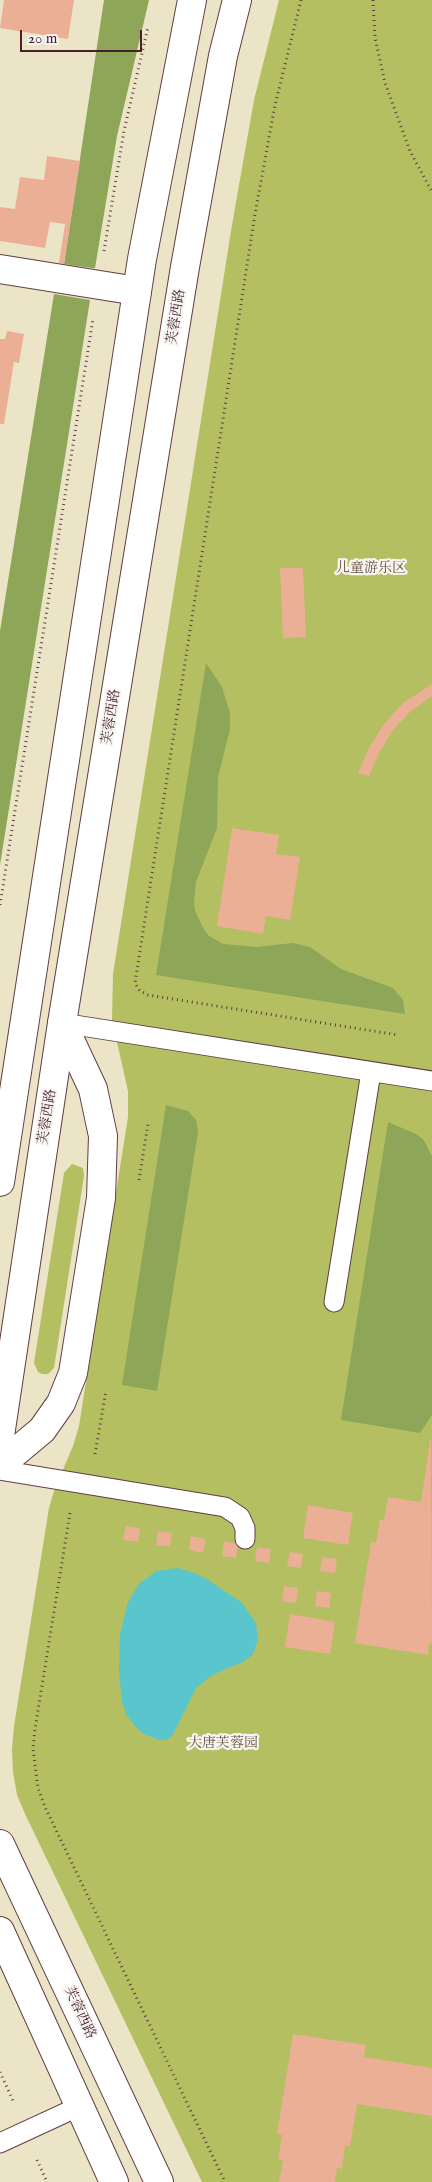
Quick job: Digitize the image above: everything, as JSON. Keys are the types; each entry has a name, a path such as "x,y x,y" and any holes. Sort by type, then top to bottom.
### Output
{"main road":[{"path":"0,1182 136,291 192,0"},
{"name":"芙蓉西路","path":"0,1436 62,1023 185,267 223,56 237,0"},
{"path":"0,269 136,291"},
{"path":"0,1465 42,1430 61,1403 73,1373 101,1198 103,1136 93,1089 62,1023"},
{"name":"芙蓉西路","path":"0,1844 159,2182"},
{"path":"0,1932 114,2182"}],"lane":[{"path":"62,1023 432,1082"},
{"path":"334,1302 371,1072"},
{"path":"0,1470 226,1507 240,1517 245,1528 245,1539"},
{"path":"0,2143 80,2106"}],"path":[{"path":"302,0 278,95 257,205 135,983 140,991 148,995 398,1035"},
{"path":"373,0 375,38 385,84 410,150 432,192"},
{"path":"0,905 98,285 126,124 151,17"},
{"path":"139,1182 148,1124"},
{"path":"107,1383 96,1451 69,1515 35,1729 34,1759 38,1788 45,1807 225,2182"},
{"path":"0,2072 16,2108"},
{"path":"36,2157 47,2182"}],"green space":[{"path":"104,0 149,0 117,136 95,268 92,268 64,264"},
{"name":"大唐芙蓉园","path":"279,0 432,0 432,2182 202,2182 26,1816 17,1795 13,1772 14,1726 49,1508 79,1426 128,1117 128,1091 112,1020 113,974 232,225 254,100"},
{"path":"54,294 90,300 0,865 0,631"},
{"path":"206,663 222,687 230,713 230,729 218,777 217,828 196,882 195,911 203,928 209,936 223,944 257,947 293,943 310,947 341,969 393,988 403,1000 405,1014 156,975"},
{"path":"166,1105 188,1111 196,1120 198,1132 157,1391 122,1385"},
{"path":"388,1122 423,1139 432,1156 432,1415 420,1433 341,1420"},
{"path":"72,1164 83,1168 84,1176 54,1368 48,1374 42,1374 38,1372 34,1363 64,1173"}],"water":[{"path":"177,1568 207,1579 242,1603 256,1623 258,1639 253,1654 245,1661 212,1675 196,1688 172,1736 166,1740 159,1740 144,1734 127,1716 122,1702 119,1671 120,1635 128,1602 139,1584 156,1571"}],"building":[{"path":"4,0 74,0 68,39 0,28"},
{"path":"47,156 80,161 64,264 59,263 65,224 50,222 45,248 0,241 0,207 15,209 20,177 44,180"},
{"path":"7,331 24,334 19,363 14,362 4,424 0,424 0,339 5,339"},
{"path":"280,568 303,568 306,637 283,638"},
{"path":"432,684 432,696 411,711 393,730 379,753 369,776 358,773 369,748 384,724 403,703"},
{"path":"232,828 279,835 276,854 300,857 290,920 266,916 263,934 217,926"},
{"path":"431,1436 432,1644 429,1643 428,1655 355,1643 371,1542 376,1543 380,1519 384,1520 388,1497 421,1502"},
{"path":"308,1505 353,1513 348,1545 303,1538"},
{"path":"126,1526 140,1528 138,1542 123,1540"},
{"path":"158,1531 172,1533 170,1547 156,1545"},
{"path":"191,1536 206,1539 203,1553 189,1550"},
{"path":"224,1541 238,1544 236,1558 222,1556"},
{"path":"257,1547 271,1549 269,1563 255,1561"},
{"path":"290,1552 303,1554 301,1568 287,1566"},
{"path":"322,1557 337,1559 335,1573 320,1571"},
{"path":"284,1586 298,1588 296,1603 282,1601"},
{"path":"317,1591 331,1593 329,1608 315,1606"},
{"path":"290,1614 335,1622 330,1654 285,1647"},
{"path":"293,2034 366,2045 364,2057 432,2068 432,2116 357,2104 350,2146 345,2145 342,2169 337,2168 335,2182 279,2182 283,2160 278,2159 282,2135 277,2134"}],"park label":[{"name":"儿童游乐区","path":"371,569"}]}
